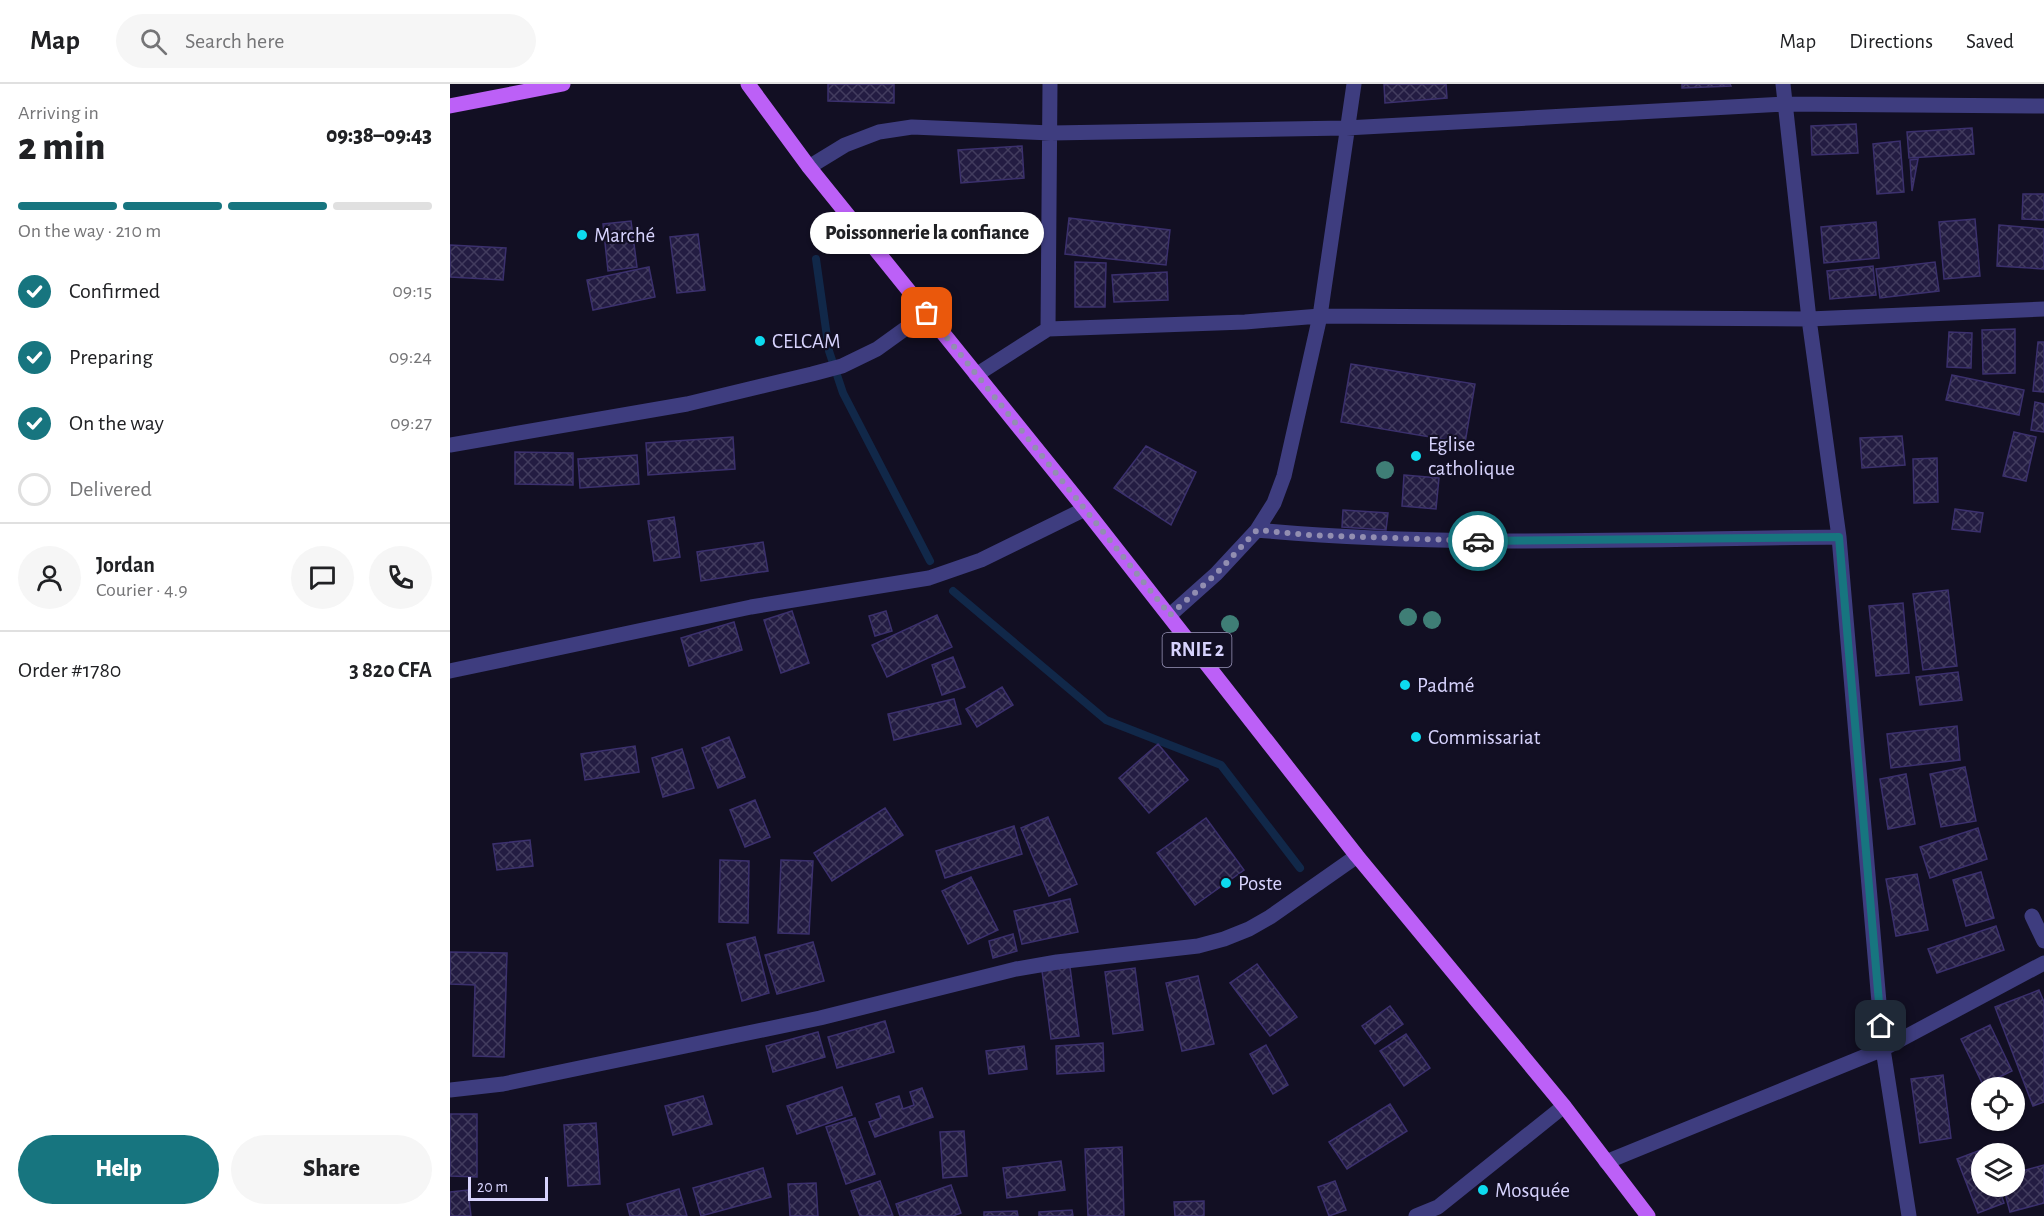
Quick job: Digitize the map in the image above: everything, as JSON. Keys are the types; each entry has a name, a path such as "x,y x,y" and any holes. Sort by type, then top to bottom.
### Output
{"main road":[{"path":"450,106 563,84"},
{"name":"RNIE 2","path":"748,84 809,167 1170,615 1357,855 1564,1106 1648,1216"}],"street":[{"path":"1048,329 1050,84"},
{"path":"1170,615 1216,574 1257,530 1274,503 1284,476 1320,316 1354,84"},
{"path":"1783,84 1809,319 1839,537 1882,1049 1909,1216"},
{"path":"809,167 845,145 879,132 912,127 1051,133 1346,128 1785,104 2044,106"},
{"path":"976,375 1048,329 1245,322 1320,316 1809,319 2044,309"},
{"path":"450,445 687,404 842,366 877,349 927,313"},
{"path":"450,671 751,607 929,578 981,560 1085,509"},
{"path":"1257,530 1468,541 1839,537"},
{"path":"450,1090 503,1084 820,1018 1016,969 1057,962 1198,946 1249,929 1357,855"},
{"path":"2032,916 2044,941"},
{"path":"1606,1162 1882,1049 2044,963"},
{"path":"1416,1216 1438,1207 1564,1106"}],"building":[{"path":"828,84 894,84 894,103 828,101"},
{"path":"1384,84 1446,84 1447,98 1385,103"},
{"path":"1682,84 1730,84 1731,86 1682,88"},
{"path":"1856,124 1858,153 1812,155 1811,126"},
{"path":"1972,128 1974,154 1909,158 1907,132"},
{"path":"1900,141 1904,192 1877,194 1873,144"},
{"path":"1022,146 1024,178 961,183 958,150"},
{"path":"1918,159 1912,191 1910,160"},
{"path":"2023,194 2044,194 2044,220 2022,219"},
{"path":"1069,218 1170,230 1166,265 1065,254"},
{"path":"1975,219 1980,276 1944,279 1939,222"},
{"path":"631,221 637,267 608,271 603,224"},
{"path":"1876,222 1879,258 1824,263 1821,227"},
{"path":"1999,225 2044,229 2044,269 1997,266"},
{"path":"698,234 705,290 677,293 670,237"},
{"path":"450,245 506,248 503,280 450,277"},
{"path":"1075,262 1106,263 1105,307 1075,307"},
{"path":"1935,262 1939,291 1880,298 1876,269"},
{"path":"1873,266 1876,295 1830,299 1827,271"},
{"path":"649,267 655,297 593,310 587,280"},
{"path":"1167,272 1168,300 1114,302 1112,275"},
{"path":"2015,329 2015,373 1983,374 1982,330"},
{"path":"1949,332 1972,333 1971,368 1947,367"},
{"path":"2038,342 2044,342 2044,392 2033,391"},
{"path":"1351,364 1475,384 1465,443 1341,422"},
{"path":"1952,375 2024,390 2019,415 1946,400"},
{"path":"2035,402 2044,404 2044,432 2031,430"},
{"path":"2014,432 2036,437 2026,481 2003,476"},
{"path":"1902,436 1905,465 1862,468 1860,438"},
{"path":"733,437 735,469 648,475 646,443"},
{"path":"1146,446 1196,472 1171,525 1114,488"},
{"path":"515,452 573,453 573,485 515,484"},
{"path":"637,455 639,484 580,488 578,459"},
{"path":"1937,458 1938,502 1914,503 1913,459"},
{"path":"1404,475 1439,478 1436,509 1402,506"},
{"path":"1955,509 1983,513 1980,532 1952,529"},
{"path":"1343,510 1388,513 1386,530 1342,527"},
{"path":"674,517 680,557 654,561 648,521"},
{"path":"763,542 768,571 701,581 697,552"},
{"path":"1948,590 1957,666 1923,670 1913,594"},
{"path":"1903,603 1909,673 1876,676 1869,606"},
{"path":"792,611 809,663 781,673 764,620"},
{"path":"886,611 892,631 875,636 869,616"},
{"path":"937,615 952,647 887,677 872,645"},
{"path":"734,622 742,650 689,666 681,638"},
{"path":"953,657 965,687 942,695 932,665"},
{"path":"1958,672 1962,700 1920,705 1916,677"},
{"path":"1002,687 1013,705 977,727 966,709"},
{"path":"954,699 961,724 894,740 888,714"},
{"path":"1957,726 1960,760 1891,768 1887,734"},
{"path":"729,737 745,777 718,788 702,748"},
{"path":"1158,744 1188,780 1149,813 1119,778"},
{"path":"635,746 639,772 585,780 581,754"},
{"path":"682,749 694,788 663,797 652,758"},
{"path":"1965,767 1976,821 1941,827 1930,774"},
{"path":"1906,774 1915,824 1888,829 1880,779"},
{"path":"755,800 770,837 745,847 730,810"},
{"path":"885,808 903,835 832,881 814,853"},
{"path":"1048,817 1077,884 1049,896 1021,828"},
{"path":"1206,818 1244,870 1195,905 1157,853"},
{"path":"1014,826 1022,854 945,878 936,851"},
{"path":"1978,828 1987,859 1930,878 1920,847"},
{"path":"530,840 533,866 497,870 493,844"},
{"path":"720,860 749,861 748,923 719,922"},
{"path":"781,860 813,861 809,934 778,933"},
{"path":"1981,872 1994,918 1966,926 1953,880"},
{"path":"1917,874 1928,930 1896,936 1886,879"},
{"path":"971,877 998,930 968,944 942,891"},
{"path":"1070,899 1078,932 1022,944 1014,911"},
{"path":"1996,926 2004,950 1937,973 1928,949"},
{"path":"1013,934 1017,951 993,958 989,941"},
{"path":"755,937 769,993 742,1001 727,944"},
{"path":"813,942 824,981 777,994 765,955"},
{"path":"450,952 507,953 504,1057 473,1056 475,985 450,984"},
{"path":"1257,964 1297,1017 1270,1036 1230,983"},
{"path":"1070,967 1079,1036 1051,1039 1042,971"},
{"path":"1135,968 1143,1030 1113,1034 1105,972"},
{"path":"1198,976 1214,1044 1182,1051 1166,983"},
{"path":"2039,990 2044,1002 2044,1102 2033,1106 2025,1085 2025,1077 2022,1077 1995,1007"},
{"path":"1390,1006 1403,1024 1375,1044 1362,1026"},
{"path":"885,1021 894,1052 837,1068 828,1037"},
{"path":"1990,1025 2012,1071 2000,1077 1979,1077 1961,1039"},
{"path":"818,1032 825,1057 773,1072 766,1046"},
{"path":"1406,1034 1430,1068 1404,1086 1380,1051"},
{"path":"1103,1043 1104,1071 1057,1074 1056,1046"},
{"path":"1266,1045 1288,1085 1273,1094 1250,1054"},
{"path":"1024,1046 1027,1069 989,1074 986,1051"},
{"path":"1943,1075 1951,1138 1920,1143 1911,1079"},
{"path":"842,1087 852,1115 797,1134 787,1106"},
{"path":"922,1088 933,1117 875,1137 869,1122 881,1118 876,1104 899,1096 903,1109 914,1105 910,1092"},
{"path":"703,1096 712,1124 673,1135 665,1106"},
{"path":"1390,1104 1407,1131 1347,1169 1329,1142"},
{"path":"450,1114 477,1114 477,1177 450,1176"},
{"path":"855,1118 875,1174 846,1184 826,1127"},
{"path":"596,1123 600,1184 568,1186 564,1125"},
{"path":"964,1131 967,1176 943,1178 940,1132"},
{"path":"1122,1147 1124,1216 1088,1216 1085,1149"},
{"path":"1971,1154 1971,1195 1957,1159"},
{"path":"1061,1161 1065,1190 1007,1198 1003,1168"},
{"path":"2044,1165 2044,1203 2010,1212 2006,1197 2025,1197 2025,1170"},
{"path":"763,1168 771,1197 701,1216 693,1188"},
{"path":"880,1181 893,1216 860,1216 851,1191"},
{"path":"1335,1181 1346,1210 1329,1216 1318,1187"},
{"path":"816,1183 818,1216 790,1216 788,1184"},
{"path":"951,1185 961,1213 953,1216 900,1216 896,1204"},
{"path":"679,1189 687,1216 630,1216 627,1204"},
{"path":"468,1190 471,1216 450,1216 450,1192"},
{"path":"1972,1197 2002,1197 2004,1203 1978,1213"},
{"path":"1204,1201 1204,1216 1175,1216 1174,1202"},
{"path":"1072,1210 1073,1216 1039,1216 1039,1212"},
{"path":"1017,1211 1018,1216 984,1216 984,1212"}],"waterway":[{"path":"816,259 829,351 843,393 930,561"},
{"path":"953,591 1106,720 1221,765 1300,868"}],"way so far":[{"path":"927,313 1170,615 1216,574 1257,530 1309,535 1478,541"}],"place":[{"name":"Marché","path":"582,235"},
{"name":"Poissonnerie la confiance","path":"927,313"},
{"name":"CELCAM","path":"760,341"},
{"name":"Eglise catholique","path":"1416,456"},
{"name":"Padmé","path":"1405,685"},
{"name":"Commissariat","path":"1416,737"},
{"name":"Poste","path":"1226,883"},
{"name":"Mosquée","path":"1483,1190"}],"route":[{"path":"1478,541 1839,537 1881,1026"}]}
